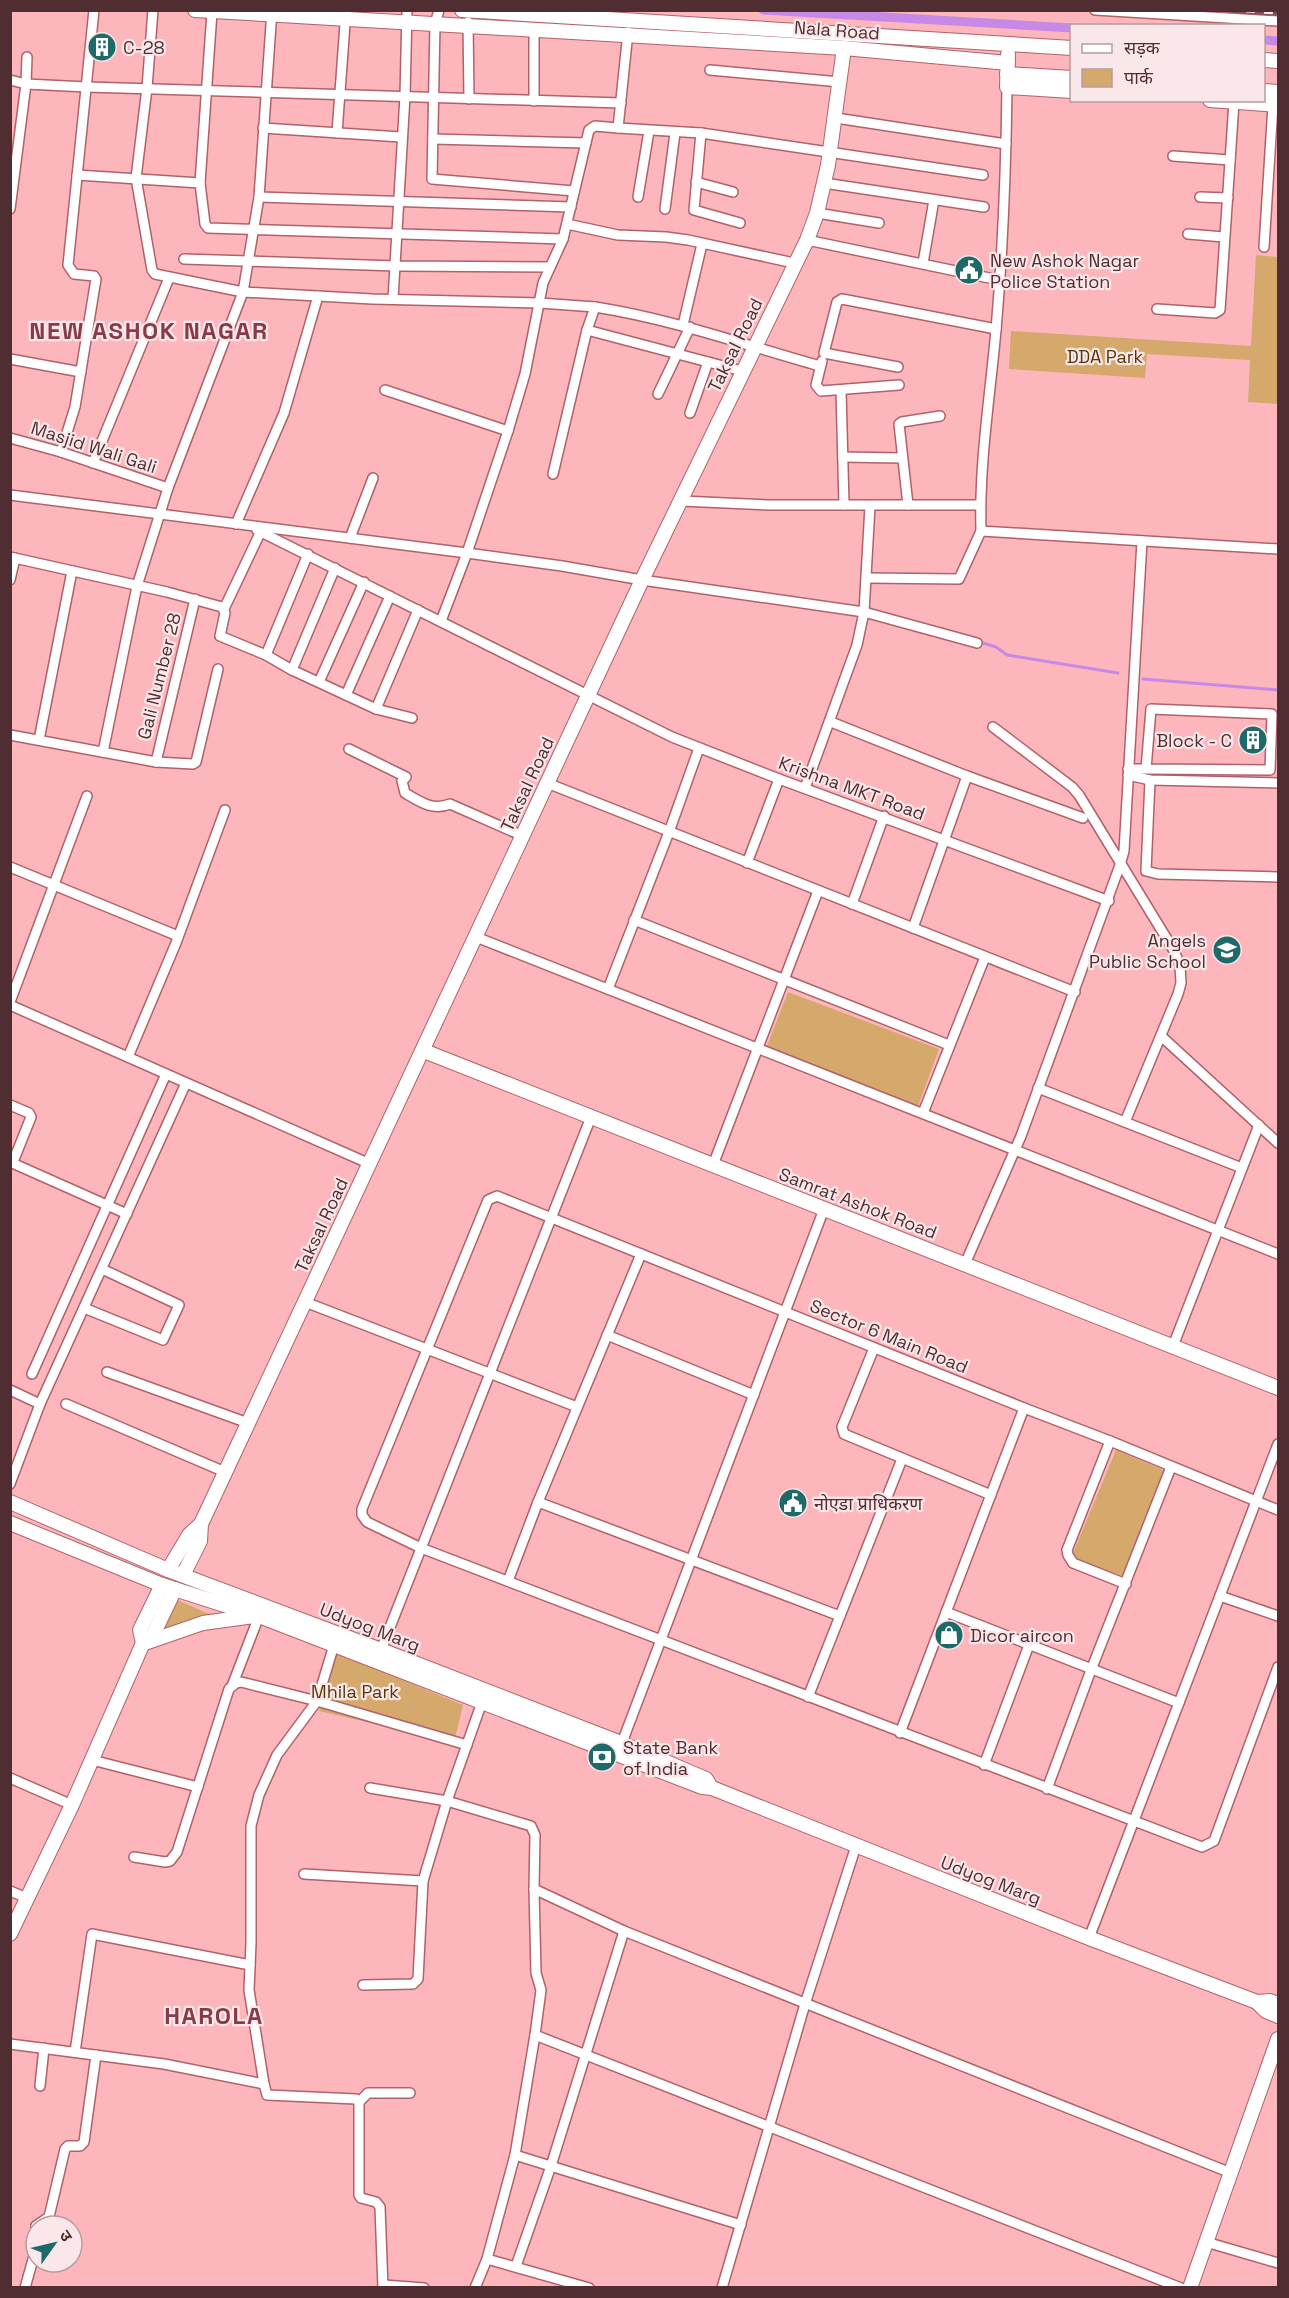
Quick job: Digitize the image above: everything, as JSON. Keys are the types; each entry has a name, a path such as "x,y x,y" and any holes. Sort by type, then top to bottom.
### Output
{"street":[{"path":"61,452 75,407 96,279 94,276 74,274 68,265 94,10"},
{"path":"153,10 147,88 135,178 152,270 159,276 243,292 318,297 540,303 595,307 638,314 687,326 753,348 820,366"},
{"name":"Nala Road","path":"195,10 407,17 435,24 844,48 1007,74"},
{"path":"440,10 435,24 432,179 574,191"},
{"name":"Nala Road","path":"462,10 1070,48"},
{"path":"1095,10 1278,21"},
{"path":"469,99 467,26 470,11"},
{"path":"212,12 200,183 207,227 563,239"},
{"path":"103,752 136,586 168,488 243,292 259,197 272,13"},
{"path":"337,133 345,15"},
{"path":"393,299 400,201 407,17"},
{"path":"618,128 629,21"},
{"path":"671,38 672,23"},
{"path":"534,30 534,101"},
{"path":"867,578 959,579 981,531 980,505 1003,245 1009,45"},
{"name":"Taksal Road","path":"183,1575 200,1540 201,1524 424,1051 588,695 753,348 807,240 817,213 830,152 844,48"},
{"path":"10,209 26,84 27,57"},
{"path":"710,70 840,82"},
{"path":"1007,74 1070,78"},
{"path":"1007,74 1070,91"},
{"path":"10,80 26,84 206,92 340,93 621,103"},
{"path":"1264,247 1277,101"},
{"path":"1157,309 1215,313 1219,311 1234,102"},
{"path":"836,118 1006,144"},
{"path":"441,621 467,553 508,431 525,374 549,267 563,239 589,130 592,127 701,133 983,175"},
{"path":"263,128 401,137"},
{"path":"638,197 649,131"},
{"path":"665,208 675,133"},
{"path":"701,133 695,212 740,223"},
{"path":"433,139 586,143"},
{"path":"1173,156 1230,160"},
{"path":"77,175 200,183"},
{"path":"696,182 733,192"},
{"path":"824,183 984,207"},
{"path":"259,197 571,207"},
{"path":"1200,197 1228,198"},
{"path":"923,263 934,200"},
{"path":"817,213 879,223"},
{"path":"567,224 618,235 666,237 794,263"},
{"path":"1188,234 1224,237"},
{"path":"807,240 999,280"},
{"path":"658,394 678,354 687,326 702,244"},
{"path":"184,259 396,266 549,267"},
{"path":"93,463 169,278"},
{"path":"236,524 285,413 318,297"},
{"path":"899,385 821,391 818,389 816,381 836,303 842,299 996,329"},
{"path":"552,474 587,330 595,307"},
{"path":"587,330 742,371"},
{"path":"824,354 898,367"},
{"path":"10,359 81,372"},
{"path":"690,413 708,362"},
{"path":"385,390 508,431"},
{"path":"841,390 844,505"},
{"path":"908,505 900,423 940,416"},
{"name":"Masjid Wali Gali","path":"10,438 61,452 168,488"},
{"path":"843,457 902,458"},
{"path":"350,538 374,478"},
{"path":"10,495 562,566 864,612 977,643"},
{"path":"682,501 768,505 980,505"},
{"path":"805,788 831,722 857,645 864,612 870,506"},
{"name":"Krishna MKT Road","path":"250,526 699,748 1109,901"},
{"path":"261,531 224,609 220,636 266,655 292,670 376,708 412,718"},
{"path":"981,531 1278,549"},
{"path":"965,1264 1015,1149 1109,901 1124,851 1143,541"},
{"path":"266,655 308,554"},
{"path":"10,580 13,557 195,599 224,609"},
{"path":"292,670 335,568"},
{"path":"39,740 72,572"},
{"path":"318,682 364,582"},
{"path":"346,695 390,596"},
{"name":"Gali Number 28","path":"156,762 195,599"},
{"path":"376,708 418,610"},
{"path":"10,735 156,762 188,764 196,762 218,669"},
{"path":"1128,772 1146,769 1270,770 1272,714 1151,709 1146,769"},
{"path":"831,722 967,776 1083,818"},
{"path":"993,727 1075,790 1120,865 1166,934 1180,965 1178,994 1125,1122"},
{"path":"608,989 699,748"},
{"path":"349,749 406,777 402,781 405,793 424,805 441,808 450,804 523,836"},
{"path":"1128,772 1150,780 1278,783"},
{"path":"913,928 967,776"},
{"path":"747,863 779,779"},
{"path":"1150,780 1146,872 1278,877"},
{"path":"547,783 1075,993"},
{"path":"87,796 10,1004 370,1164"},
{"path":"128,1057 178,936 225,810"},
{"path":"852,904 884,816"},
{"path":"10,867 178,936"},
{"path":"712,1165 818,891"},
{"path":"634,920 949,1045"},
{"path":"476,937 1278,1254"},
{"path":"923,1113 985,957"},
{"path":"1161,1036 1278,1143"},
{"name":"Samrat Ashok Road","path":"424,1051 1278,1388"},
{"path":"32,1374 166,1074"},
{"path":"10,1484 40,1404 186,1083"},
{"path":"1038,1088 1242,1168"},
{"path":"10,1105 29,1113 31,1117 12,1162 127,1214"},
{"path":"381,1650 591,1117"},
{"path":"1173,1346 1259,1125"},
{"name":"Sector 6 Main Road","path":"428,1350 488,1200 497,1196 1024,1408 1110,1440 1278,1510"},
{"path":"619,1749 824,1209"},
{"path":"508,1581 538,1502 641,1254"},
{"path":"84,1308 163,1340 166,1335 178,1305 102,1269"},
{"path":"305,1302 577,1407"},
{"path":"607,1335 754,1395"},
{"path":"874,1348 842,1427 846,1437 991,1495"},
{"path":"428,1350 362,1509 362,1515 367,1522 421,1548 1134,1822 1202,1847 1214,1841 1278,1667"},
{"path":"107,1372 248,1423"},
{"path":"10,1390 40,1404"},
{"path":"66,1404 225,1472"},
{"path":"900,1732 1024,1408"},
{"path":"1110,1440 1067,1550 1074,1563 1126,1584"},
{"path":"1089,1938 1278,1444"},
{"path":"808,1697 902,1459"},
{"path":"1047,1789 1091,1670 1172,1467"},
{"name":"Udyog Marg","path":"10,1502 140,1559 381,1650 619,1749 702,1787 712,1788 1089,1938 1257,2002 1266,2011 1278,2016"},
{"path":"538,1502 840,1616"},
{"name":"Udyog Marg","path":"10,1523 168,1587 259,1616 482,1702 619,1749"},
{"name":"Taksal Road","path":"168,1570 189,1535 201,1524"},
{"path":"140,1559 158,1559 166,1556 189,1535"},
{"path":"10,1934 72,1805 143,1643 153,1635 168,1587"},
{"path":"1220,1596 1278,1616"},
{"path":"946,1612 1179,1703"},
{"path":"134,1857 165,1862 173,1858 177,1852 232,1686 259,1616 203,1623 143,1643"},
{"path":"334,1645 317,1701 277,1755 258,1795 254,1811 251,1826 249,1990 267,2095 356,2099 359,2102"},
{"path":"984,1765 1029,1645"},
{"path":"232,1686 241,1682 317,1701 467,1745"},
{"path":"363,1985 417,1982 423,1881 447,1801 482,1702"},
{"path":"92,1760 198,1787"},
{"path":"10,1778 72,1805"},
{"path":"370,1788 447,1801 531,1826 535,1835 536,1973 541,1990 515,2155 487,2259 475,2288"},
{"path":"722,2288 805,2004 855,1846"},
{"path":"304,1874 423,1881"},
{"path":"534,1889 624,1931 1231,2173"},
{"path":"10,1891 27,1898"},
{"path":"516,2266 551,2166 624,1931"},
{"path":"75,2052 92,1934 250,1965"},
{"name":"Udyog Marg","path":"1257,2002 1270,2001 1278,2004"},
{"path":"535,2035 1181,2288"},
{"path":"1200,2288 1231,2173 1278,2039"},
{"path":"10,2044 164,2064 264,2084"},
{"path":"40,2085 44,2048"},
{"path":"50,2214 66,2149 68,2146 80,2146 84,2142 96,2055"},
{"path":"1190,2288 1211,2244 1278,2066"},
{"path":"410,2093 368,2094 359,2102 359,2195 361,2198 375,2202 380,2207 384,2286 424,2288"},
{"path":"515,2155 741,2225"},
{"path":"1211,2244 1278,2263"},
{"path":"487,2259 590,2288"}],"green space":[{"name":"DDA Park","path":"1256,255 1278,257 1278,404 1248,402 1250,360 1147,354 1145,378 1009,369 1011,331 1251,346"},
{"path":"788,992 939,1049 917,1109 765,1051"},
{"path":"1116,1450 1165,1471 1124,1576 1071,1558"},
{"path":"175,1599 216,1617 164,1628"},
{"name":"Mhila Park","path":"335,1652 463,1705 454,1742 319,1711"}],"waterway":[{"path":"763,10 1070,28"},
{"path":"1265,40 1278,41"},
{"path":"980,642 996,647 1007,655 1118,673"},
{"path":"1143,679 1278,690"}],"railway":[{"path":"1228,10 1278,13"}],"place":[{"name":"C-28","path":"102,47"},
{"name":"New Ashok Nagar Police Station","path":"969,270"},
{"name":"Block - C","path":"1253,740"},
{"name":"Angels Public School","path":"1227,950"},
{"name":"नोएडा प्राधिकरण","path":"793,1503"},
{"name":"Dicor aircon","path":"949,1635"},
{"name":"State Bank of India","path":"602,1757"}],"district":[{"name":"NEW ASHOK NAGAR","path":"149,330"},
{"name":"HAROLA","path":"214,2015"}]}
